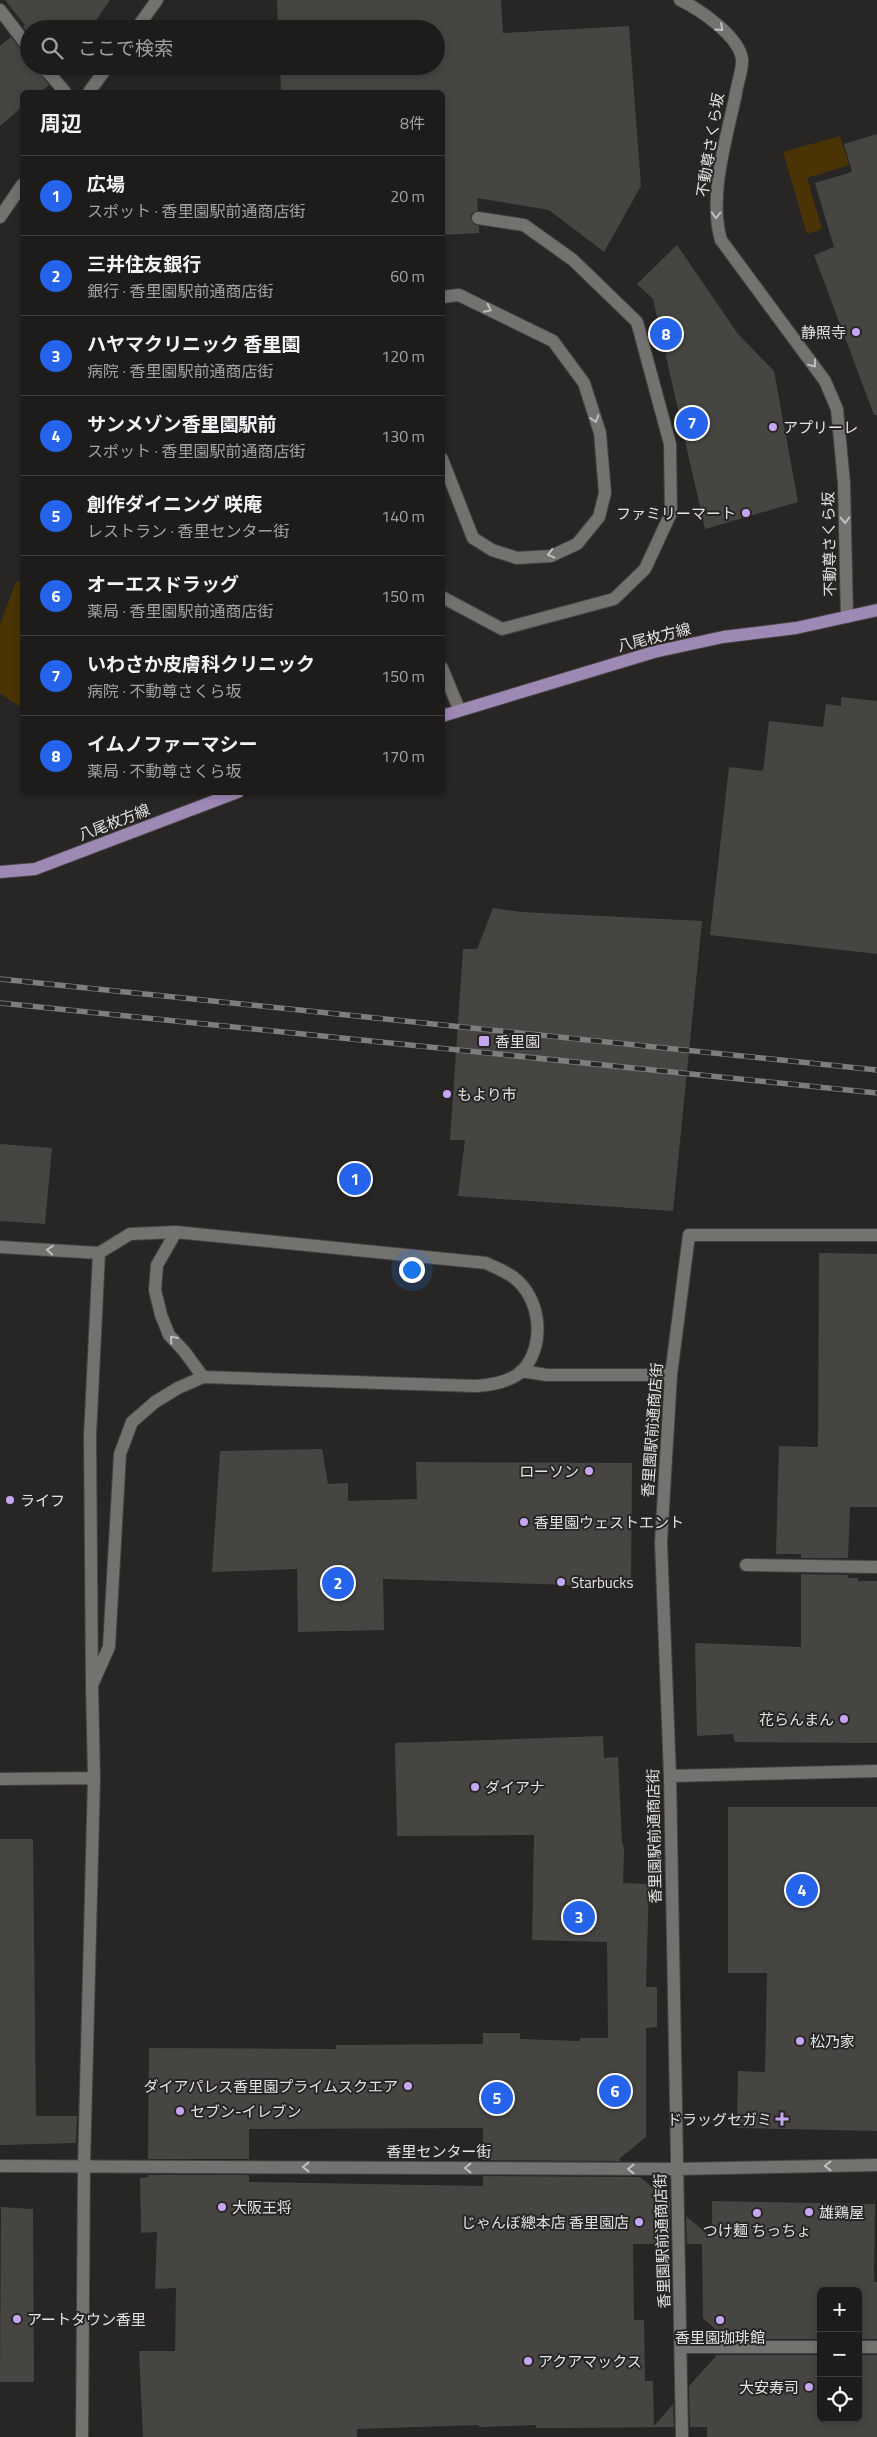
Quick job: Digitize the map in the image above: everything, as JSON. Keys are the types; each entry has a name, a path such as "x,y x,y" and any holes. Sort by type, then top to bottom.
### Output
{"main road":[{"name":"八尾枚方線","path":"445,715 654,652 724,637 796,628 877,610"},
{"name":"八尾枚方線","path":"0,872 35,869 230,795"}],"street":[{"path":"142,20 156,0"},
{"name":"不動尊さくら坂","path":"680,0 698,8 730,36 742,59 717,190 716,224 721,240 826,381 837,409 844,484 847,617"},
{"path":"0,10 20,36"},
{"path":"50,75 63,90"},
{"path":"90,90 101,75"},
{"path":"0,217 20,188"},
{"path":"445,599 502,629 614,599 645,568 671,513 670,444 637,322 573,260 524,225 478,218"},
{"path":"445,300 459,295 553,341 584,383 600,433 605,493 599,518 578,544 550,556 517,558 492,550 473,538 445,467"},
{"path":"445,675 459,710"},
{"path":"176,1232 157,1265 155,1290 160,1315 169,1335 184,1351 203,1378"},
{"path":"0,1246 99,1253 130,1234 176,1232 486,1263 513,1276 528,1293 536,1312 537,1335 533,1355 521,1371 491,1385 203,1378 178,1388 155,1402 132,1422 120,1454 109,1648 92,1685"},
{"name":"香里園駅前通商店街","path":"682,2437 682,2347 676,2169 670,1776 661,1542 671,1375 689,1235 877,1235"},
{"path":"82,2437 84,2166 94,1778 90,1436 99,1253"},
{"path":"521,1371 547,1375 671,1375"},
{"path":"746,1565 877,1566"},
{"path":"670,1776 877,1771"},
{"path":"0,1779 94,1778"},
{"name":"香里センター街","path":"0,2166 676,2169 877,2165"},
{"path":"682,2347 817,2347"},
{"path":"862,2347 877,2347"}],"shaded area":[{"path":"840,136 849,165 807,178 822,229 807,234 783,152"},
{"path":"16,582 20,582 20,707 0,693 0,624"}],"building":[{"path":"5,0 110,0 96,20 21,20"},
{"path":"277,0 501,0 503,33 629,26 641,186 604,252 549,210 477,198 478,210 472,213 470,217 473,224 479,226 479,233 445,235 445,90 281,90 280,75 445,75 445,20 278,20"},
{"path":"11,37 20,49 20,75 42,75 49,85 43,90 20,90 20,109 0,126 0,46"},
{"path":"877,134 877,415 874,415 814,255 834,247 815,183 852,172 844,144"},
{"path":"677,245 738,334 774,371 798,502 705,529 653,299 637,284"},
{"path":"841,697 877,701 877,954 710,935 729,767 763,771 769,721 823,727 826,704 841,706"},
{"path":"493,908 521,912 702,921 673,1211 458,1196 465,1140 450,1140 463,949 477,949"},
{"path":"0,1144 52,1148 45,1224 0,1221"},
{"path":"819,1253 877,1254 877,1507 850,1507 848,1558 801,1558 801,1554 776,1554 779,1446 818,1447"},
{"path":"322,1449 328,1484 348,1483 348,1501 417,1499 416,1462 632,1463 631,1587 383,1579 384,1630 298,1632 297,1569 212,1572 220,1451"},
{"path":"801,1574 848,1575 848,1578 858,1578 858,1581 877,1581 877,1743 735,1742 733,1734 697,1736 695,1643 801,1647"},
{"path":"603,1736 604,1758 618,1757 622,1842 624,1849 623,1883 649,1884 646,1987 657,1987 657,2027 646,2028 646,2137 619,2159 621,2161 483,2160 483,2128 249,2129 249,2159 148,2159 149,2048 336,2049 336,2045 483,2044 483,2033 520,2033 520,2039 580,2041 580,2038 608,2038 607,1942 532,1940 534,1835 397,1836 395,1743"},
{"path":"728,1807 877,1807 877,2131 737,2128 738,2071 765,2072 767,1973 728,1973"},
{"path":"0,1839 33,1839 36,2116 77,2116 76,2143 0,2145"},
{"path":"148,2175 249,2175 249,2182 483,2186 483,2176 640,2177 670,2202 670,2244 633,2244 634,2320 644,2320 645,2381 653,2381 654,2426 673,2404 674,2427 536,2428 536,2425 479,2427 479,2425 357,2429 357,2437 143,2437 139,2351 175,2351 176,2288 155,2289 157,2232 141,2233 140,2178 148,2177"},
{"path":"712,2201 875,2204 874,2282 877,2282 877,2339 862,2339 862,2287 817,2287 817,2339 726,2339 703,2318 702,2244 687,2244 686,2216 712,2238"},
{"name":"アートタウン香里","path":"1,2207 33,2209 34,2382 0,2382"},
{"path":"717,2355 817,2355 817,2422 862,2422 862,2355 877,2355 877,2437 707,2437 707,2427 690,2427 689,2386"}],"railway":[{"path":"0,979 877,1070"},
{"path":"0,1003 877,1093"}],"place":[{"name":"静照寺","path":"856,332"},
{"name":"イムノファーマシー","path":"666,334"},
{"name":"いわさか皮膚科クリニック","path":"692,423"},
{"name":"アプリーレ","path":"773,427"},
{"name":"ファミリーマート","path":"746,513"},
{"name":"香里園","path":"484,1041"},
{"name":"もより市","path":"447,1094"},
{"name":"広場","path":"355,1179"},
{"name":"ローソン","path":"589,1471"},
{"name":"ライフ","path":"10,1500"},
{"name":"香里園ウェストエント","path":"524,1522"},
{"name":"Starbucks","path":"561,1582"},
{"name":"三井住友銀行","path":"338,1583"},
{"name":"花らんまん","path":"844,1719"},
{"name":"ダイアナ","path":"475,1787"},
{"name":"サンメゾン香里園駅前","path":"802,1890"},
{"name":"ハヤマクリニック 香里園","path":"579,1917"},
{"name":"松乃家","path":"800,2041"},
{"name":"ダイアパレス香里園プライムスクエア","path":"408,2086"},
{"name":"オーエスドラッグ","path":"615,2091"},
{"name":"創作ダイニング 咲庵","path":"497,2098"},
{"name":"セブン-イレブン","path":"180,2111"},
{"name":"ドラッグセガミ","path":"782,2119"},
{"name":"大阪王将","path":"222,2207"},
{"name":"雄鶏屋","path":"809,2212"},
{"name":"つけ麺 ちっちょ","path":"757,2213"},
{"name":"じゃんぼ總本店 香里園店","path":"639,2222"},
{"name":"アートタウン香里","path":"17,2319"},
{"name":"香里園珈琲館","path":"720,2320"},
{"name":"アクアマックス","path":"528,2361"},
{"name":"大安寿司","path":"809,2387"}]}
